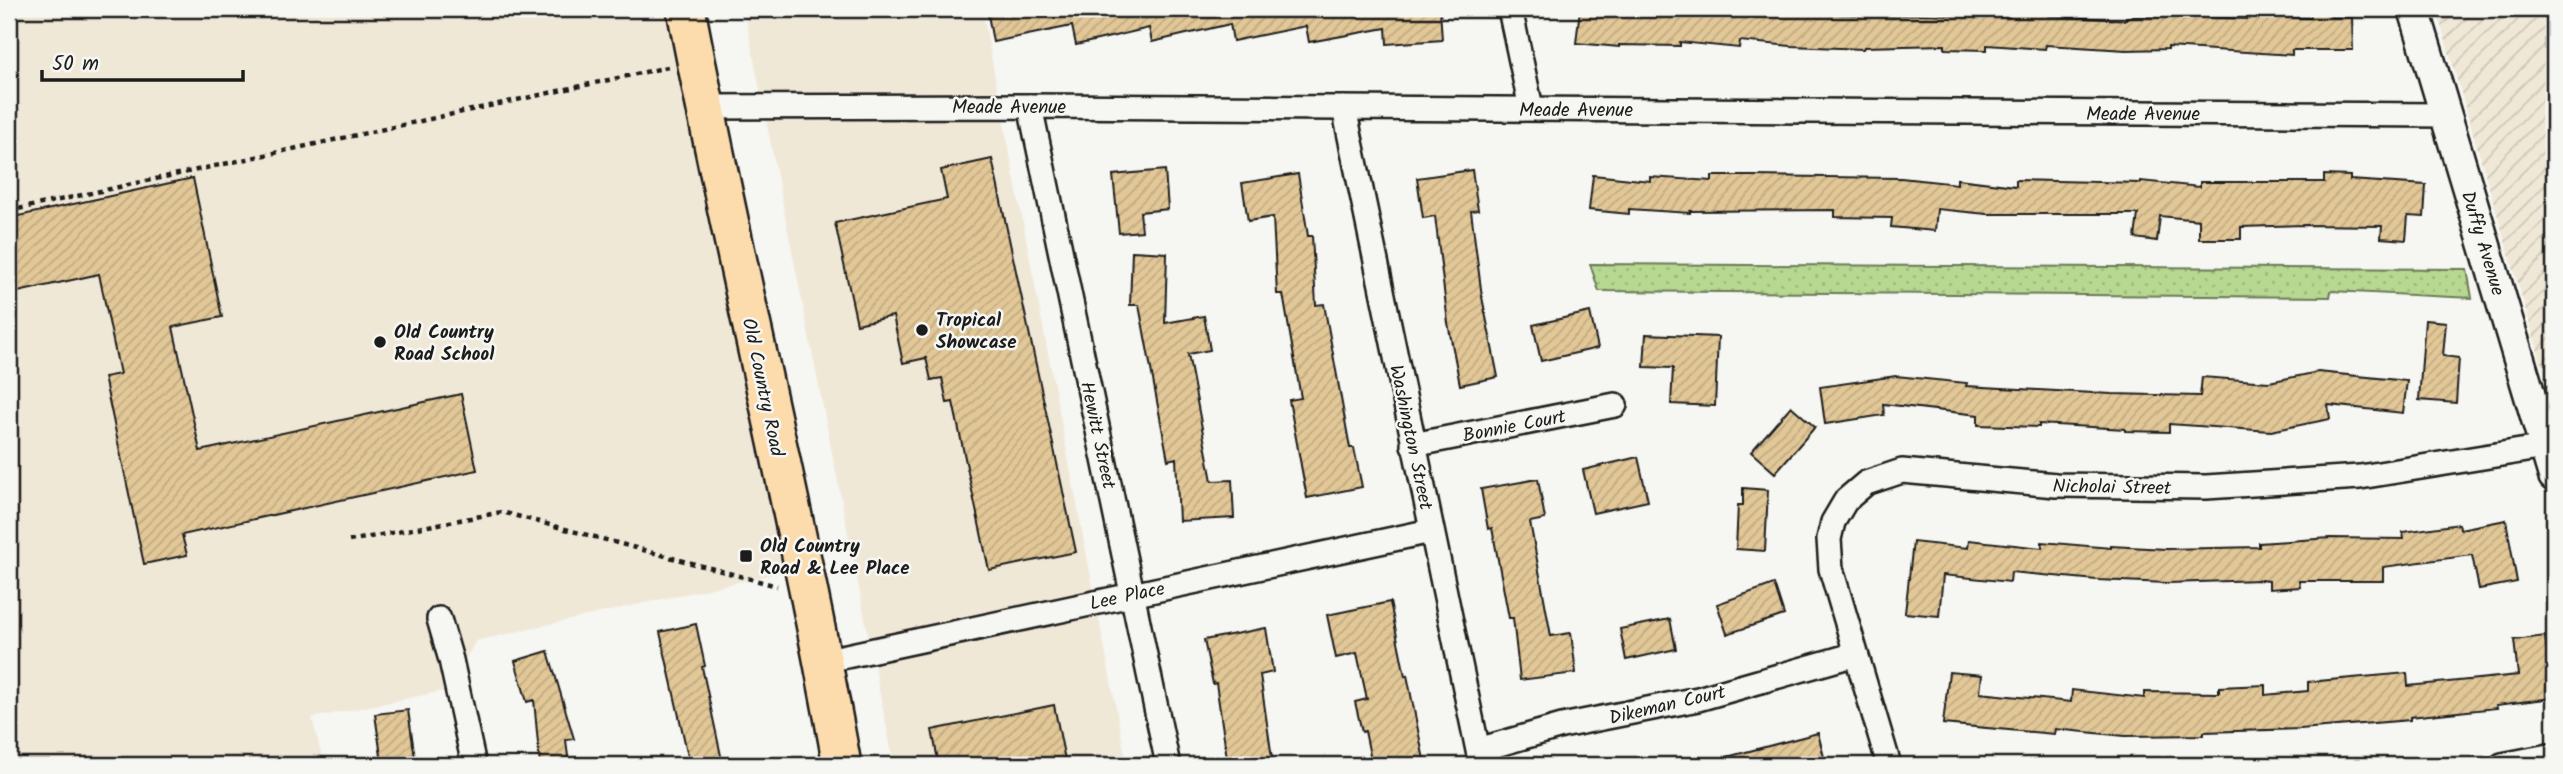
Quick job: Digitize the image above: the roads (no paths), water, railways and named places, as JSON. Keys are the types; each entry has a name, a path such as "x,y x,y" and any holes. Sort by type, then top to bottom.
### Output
{"main road":[{"name":"Old Country Road","path":"686,9 823,661 842,765"}],"street":[{"path":"1510,9 1531,108"},
{"name":"Duffy Avenue","path":"2414,9 2554,477"},
{"name":"Hewitt Street","path":"1030,106 1168,765"},
{"name":"Meade Avenue","path":"705,107 1531,108 2446,115"},
{"name":"Washington Street","path":"1344,108 1479,757"},
{"name":"Bonnie Court","path":"1413,445 1615,405"},
{"name":"Nicholai Street","path":"1889,765 1831,569 1829,539 1833,522 1846,500 1866,483 1886,474 1902,471 2056,485 2206,487 2360,477 2546,447"},
{"name":"Lee Place","path":"823,661 1431,531"},
{"path":"439,619 452,660 474,765"},
{"name":"Dikeman Court","path":"1479,757 1562,726 1698,699 1856,654"},
{"path":"2502,765 2554,755"}],"place":[{"name":"Tropical Showcase","path":"922,330"},
{"name":"Old Country Road School","path":"380,342"},
{"name":"Old Country Road & Lee Place","path":"746,556"}]}
